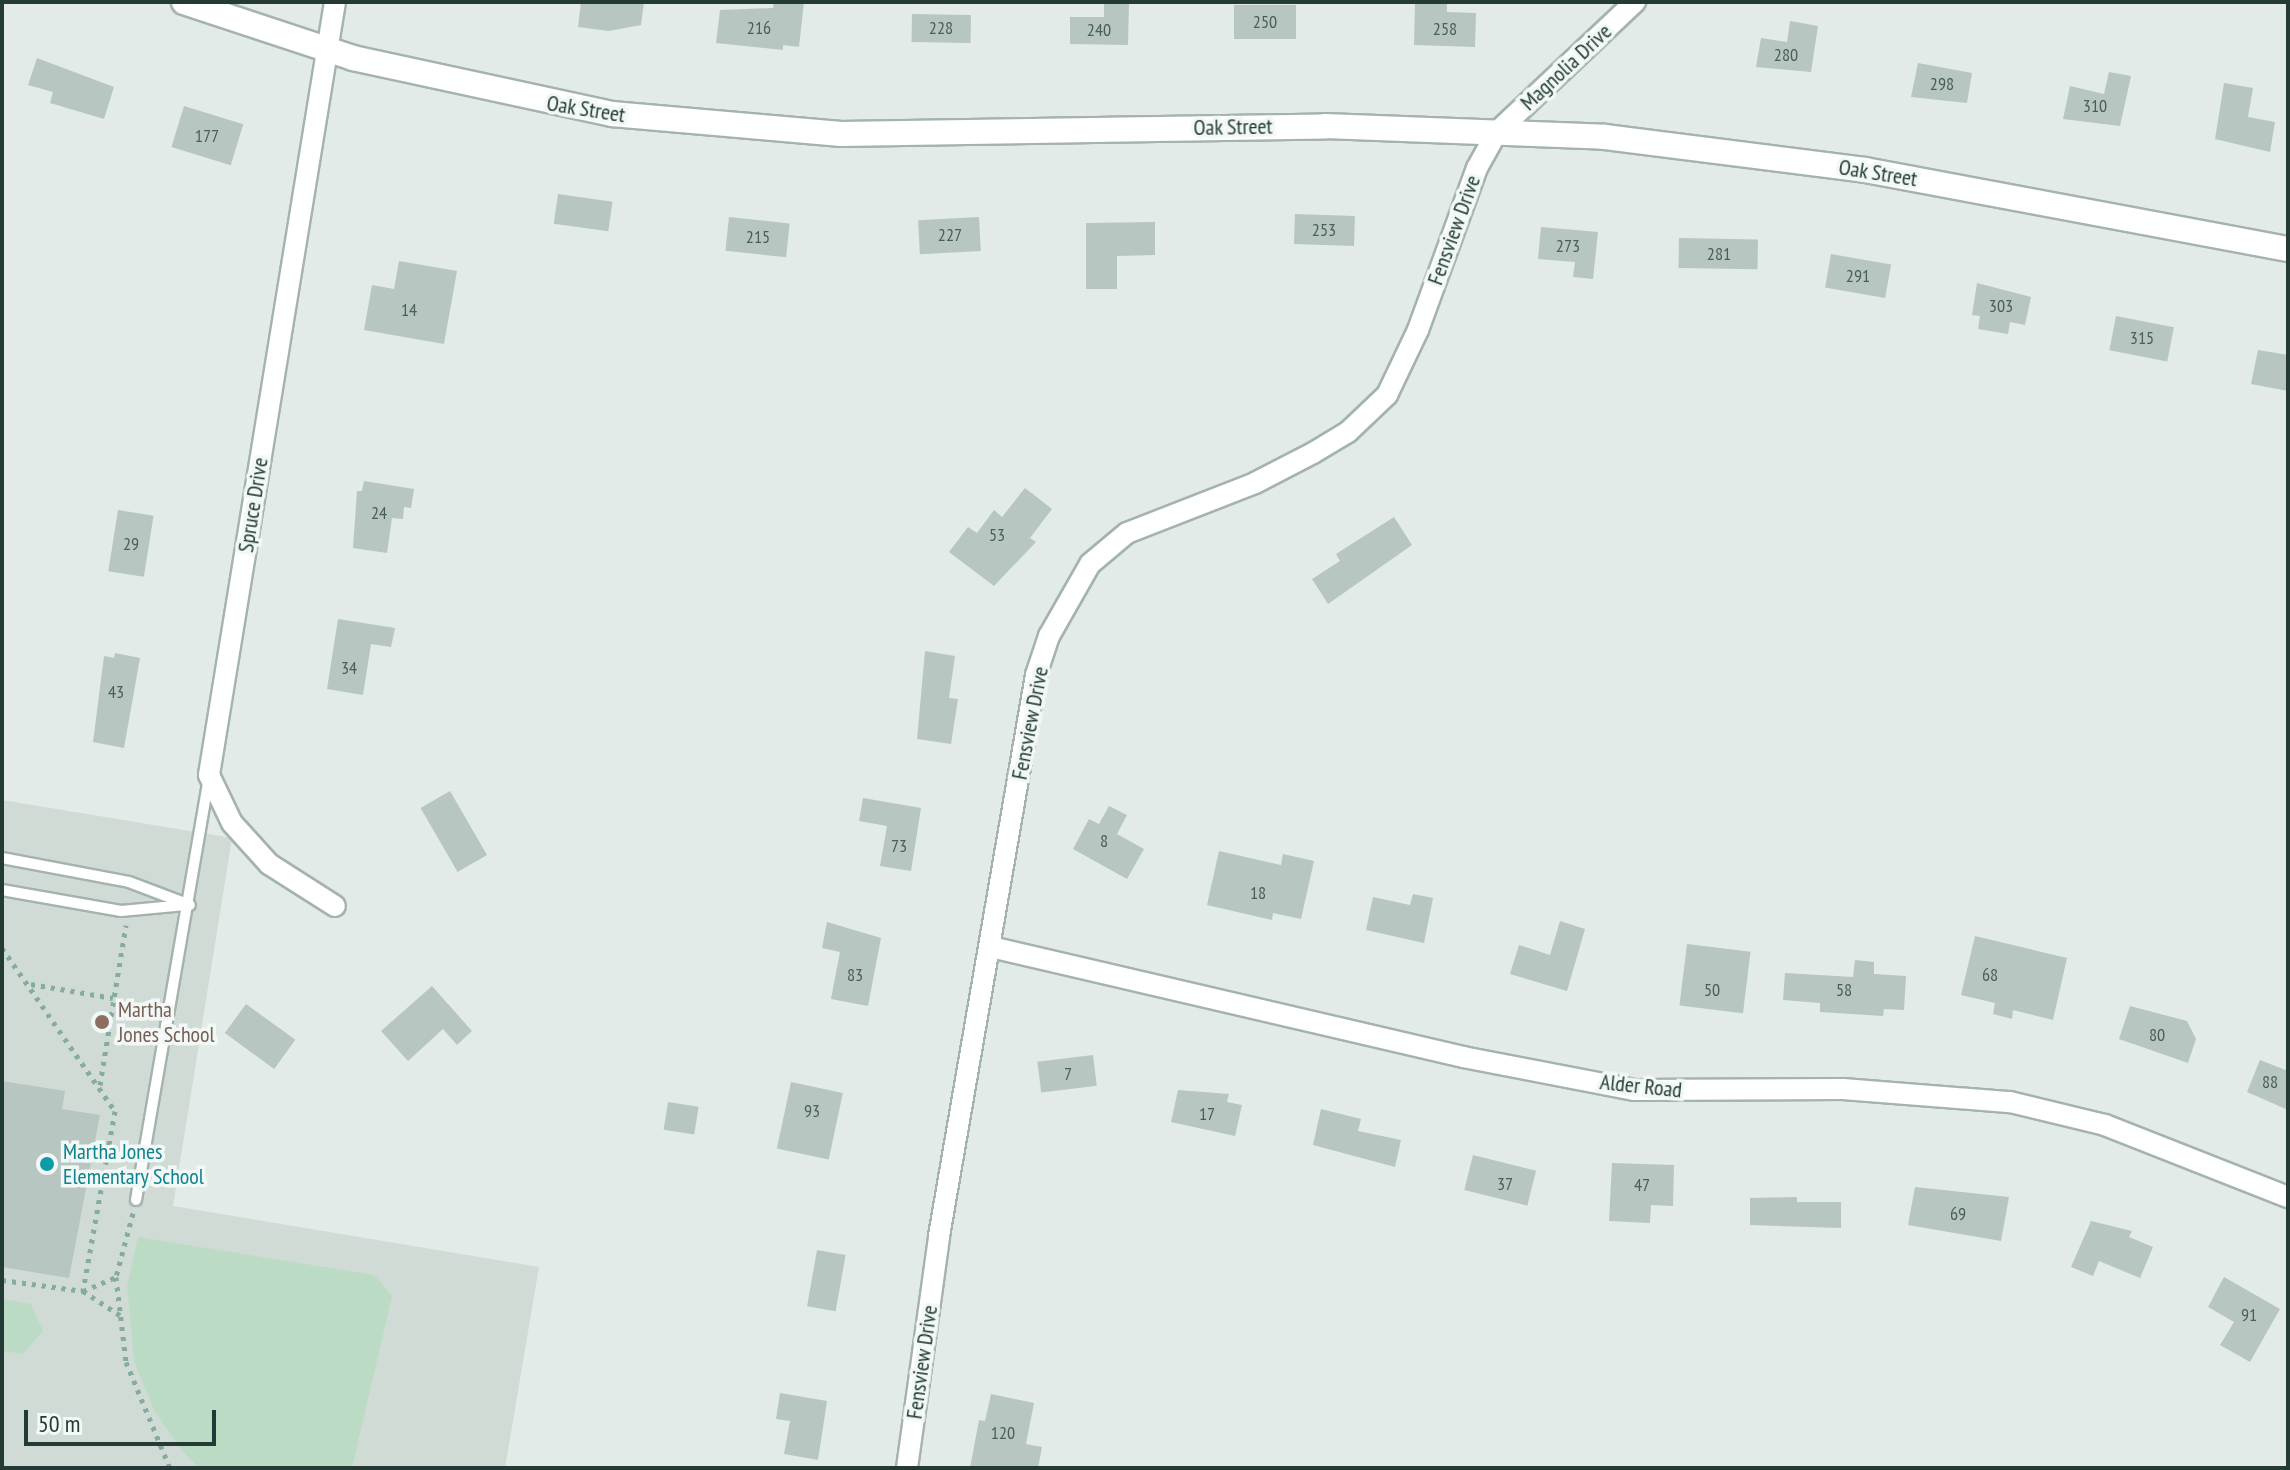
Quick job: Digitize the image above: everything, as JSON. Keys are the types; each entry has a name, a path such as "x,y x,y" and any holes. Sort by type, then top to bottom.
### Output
{"street":[{"name":"Oak Street","path":"184,2 327,50 469,88 586,110 789,133 1325,126 1605,137 1865,170 2288,249"},
{"name":"Spruce Drive","path":"209,775 335,2"},
{"name":"Magnolia Drive","path":"1497,132 1635,2"},
{"name":"Fensview Drive","path":"907,1468 939,1236 1036,675 1049,636 1090,564 1127,533 1255,483 1313,453 1348,432 1387,395 1418,330 1477,168 1497,132"},
{"path":"209,775 232,823 269,864 335,906"},
{"name":"Alder Road","path":"991,947 1463,1057 1634,1090 1843,1089 2010,1102 2105,1125 2288,1197"}],"lane":[{"path":"136,1200 190,905 209,775"},
{"path":"2,858 129,882 190,905"},
{"path":"2,890 121,911 190,905"}],"path":[{"path":"99,1086 126,924"},
{"path":"2,948 30,984 115,1111 83,1291"},
{"path":"30,984 113,998"},
{"path":"136,1200 116,1277 126,1362 170,1468"},
{"path":"83,1291 116,1277"},
{"path":"2,1280 83,1291 121,1316"}],"shaded area":[{"name":"Martha Jones School","path":"2,800 232,838 173,1206 539,1267 505,1468 2,1468"}],"green space":[{"path":"138,1237 374,1275 392,1296 352,1468 199,1468 179,1447 154,1410 134,1361 127,1286"},
{"path":"2,1299 31,1304 43,1331 23,1354 2,1351"}],"building":[{"path":"581,2 644,2 641,25 609,31 578,27"},
{"path":"774,2 804,2 799,47 783,45 783,50 716,43 720,10 773,8"},
{"path":"1104,2 1129,2 1128,45 1070,44 1070,17 1104,17"},
{"path":"1415,2 1447,2 1447,12 1476,13 1475,47 1414,45"},
{"path":"1234,5 1296,5 1296,39 1234,39"},
{"path":"912,14 971,15 971,43 912,42"},
{"path":"1790,21 1818,26 1811,72 1756,67 1761,38 1787,42"},
{"path":"37,58 114,87 104,119 50,103 53,92 28,85"},
{"path":"1918,63 1972,73 1967,103 1911,97"},
{"path":"2109,72 2131,76 2120,126 2063,119 2070,86 2104,94"},
{"path":"2224,83 2253,88 2248,117 2275,122 2270,152 2215,139"},
{"path":"184,106 243,124 231,165 171,147"},
{"path":"558,194 612,202 608,231 554,224"},
{"path":"1295,214 1355,216 1354,246 1294,244"},
{"path":"729,217 790,223 786,257 725,251"},
{"path":"979,217 981,251 920,254 918,220"},
{"path":"1155,222 1155,255 1117,256 1117,289 1086,289 1086,223"},
{"path":"1541,227 1598,232 1593,279 1573,277 1575,262 1538,259"},
{"path":"1679,238 1758,239 1757,269 1678,268"},
{"path":"1831,254 1891,265 1885,298 1825,287"},
{"path":"399,261 457,271 444,344 364,330 372,285 394,289"},
{"path":"1977,283 2031,297 2025,325 2010,322 2008,334 1978,329 1980,316 1972,315"},
{"path":"2116,316 2174,327 2167,362 2109,350"},
{"path":"2258,350 2288,355 2288,391 2251,384"},
{"path":"364,481 414,489 411,508 404,507 403,519 392,518 387,553 353,548 357,491 362,491"},
{"path":"1025,488 1052,509 1030,538 1036,542 994,586 949,552 968,527 977,533 994,510 1002,517"},
{"path":"118,510 154,516 144,577 108,571"},
{"path":"1394,517 1412,545 1328,604 1312,579 1340,561 1336,554"},
{"path":"338,619 395,628 391,647 371,644 363,695 327,689"},
{"path":"925,651 955,656 949,698 958,699 951,744 917,739"},
{"path":"115,653 140,658 124,748 93,742 104,656 114,658"},
{"path":"450,791 487,855 458,872 421,808"},
{"path":"863,798 921,808 911,871 880,866 887,826 859,821"},
{"path":"1109,806 1127,815 1117,834 1144,849 1127,879 1073,849 1089,819 1099,824"},
{"path":"1219,851 1281,865 1283,854 1314,861 1301,919 1273,913 1272,920 1207,905"},
{"path":"1413,894 1433,898 1424,943 1366,930 1373,897 1410,905"},
{"path":"1560,921 1585,929 1567,991 1510,974 1519,945 1550,955"},
{"path":"827,922 881,938 868,1006 831,999 840,952 822,948"},
{"path":"1975,936 2067,958 2053,1020 2013,1010 2012,1019 1993,1014 1995,1003 1961,995"},
{"path":"1687,944 1751,952 1743,1013 1679,1006"},
{"path":"1855,960 1874,962 1874,974 1906,976 1904,1010 1884,1009 1883,1016 1820,1012 1820,1003 1783,1000 1785,973 1853,977"},
{"path":"432,986 472,1031 457,1045 443,1029 408,1061 381,1031"},
{"path":"246,1004 295,1040 274,1069 225,1033"},
{"path":"2130,1006 2187,1021 2196,1039 2188,1063 2119,1039"},
{"path":"1093,1055 1097,1086 1041,1093 1037,1062"},
{"path":"2260,1060 2288,1071 2288,1110 2247,1092"},
{"name":"Martha Jones Elementary School","path":"2,1081 65,1091 62,1109 100,1115 69,1278 2,1267"},
{"path":"791,1082 843,1093 829,1160 777,1149"},
{"path":"1178,1090 1229,1094 1227,1102 1242,1105 1235,1136 1171,1122"},
{"path":"668,1102 699,1107 694,1135 664,1130"},
{"path":"1321,1109 1361,1119 1358,1131 1401,1140 1395,1167 1313,1145"},
{"path":"1473,1155 1536,1171 1527,1206 1464,1190"},
{"path":"1612,1163 1674,1165 1673,1206 1651,1205 1650,1223 1609,1221"},
{"path":"1915,1187 2009,1197 2001,1241 1908,1225"},
{"path":"1797,1197 1797,1202 1841,1202 1841,1228 1750,1225 1750,1198"},
{"path":"2091,1221 2132,1231 2129,1237 2153,1247 2140,1278 2099,1261 2093,1276 2071,1267"},
{"path":"817,1250 846,1255 836,1311 807,1306"},
{"path":"2224,1277 2280,1309 2250,1362 2220,1345 2234,1322 2208,1307"},
{"path":"780,1393 827,1401 818,1460 784,1454 790,1421 776,1419"},
{"path":"991,1394 1034,1403 1026,1444 1042,1447 1038,1468 970,1468 979,1420 985,1421"}],"place":[{"name":"Martha Jones School","path":"102,1022"},
{"name":"Martha Jones Elementary School","path":"47,1164"}]}
